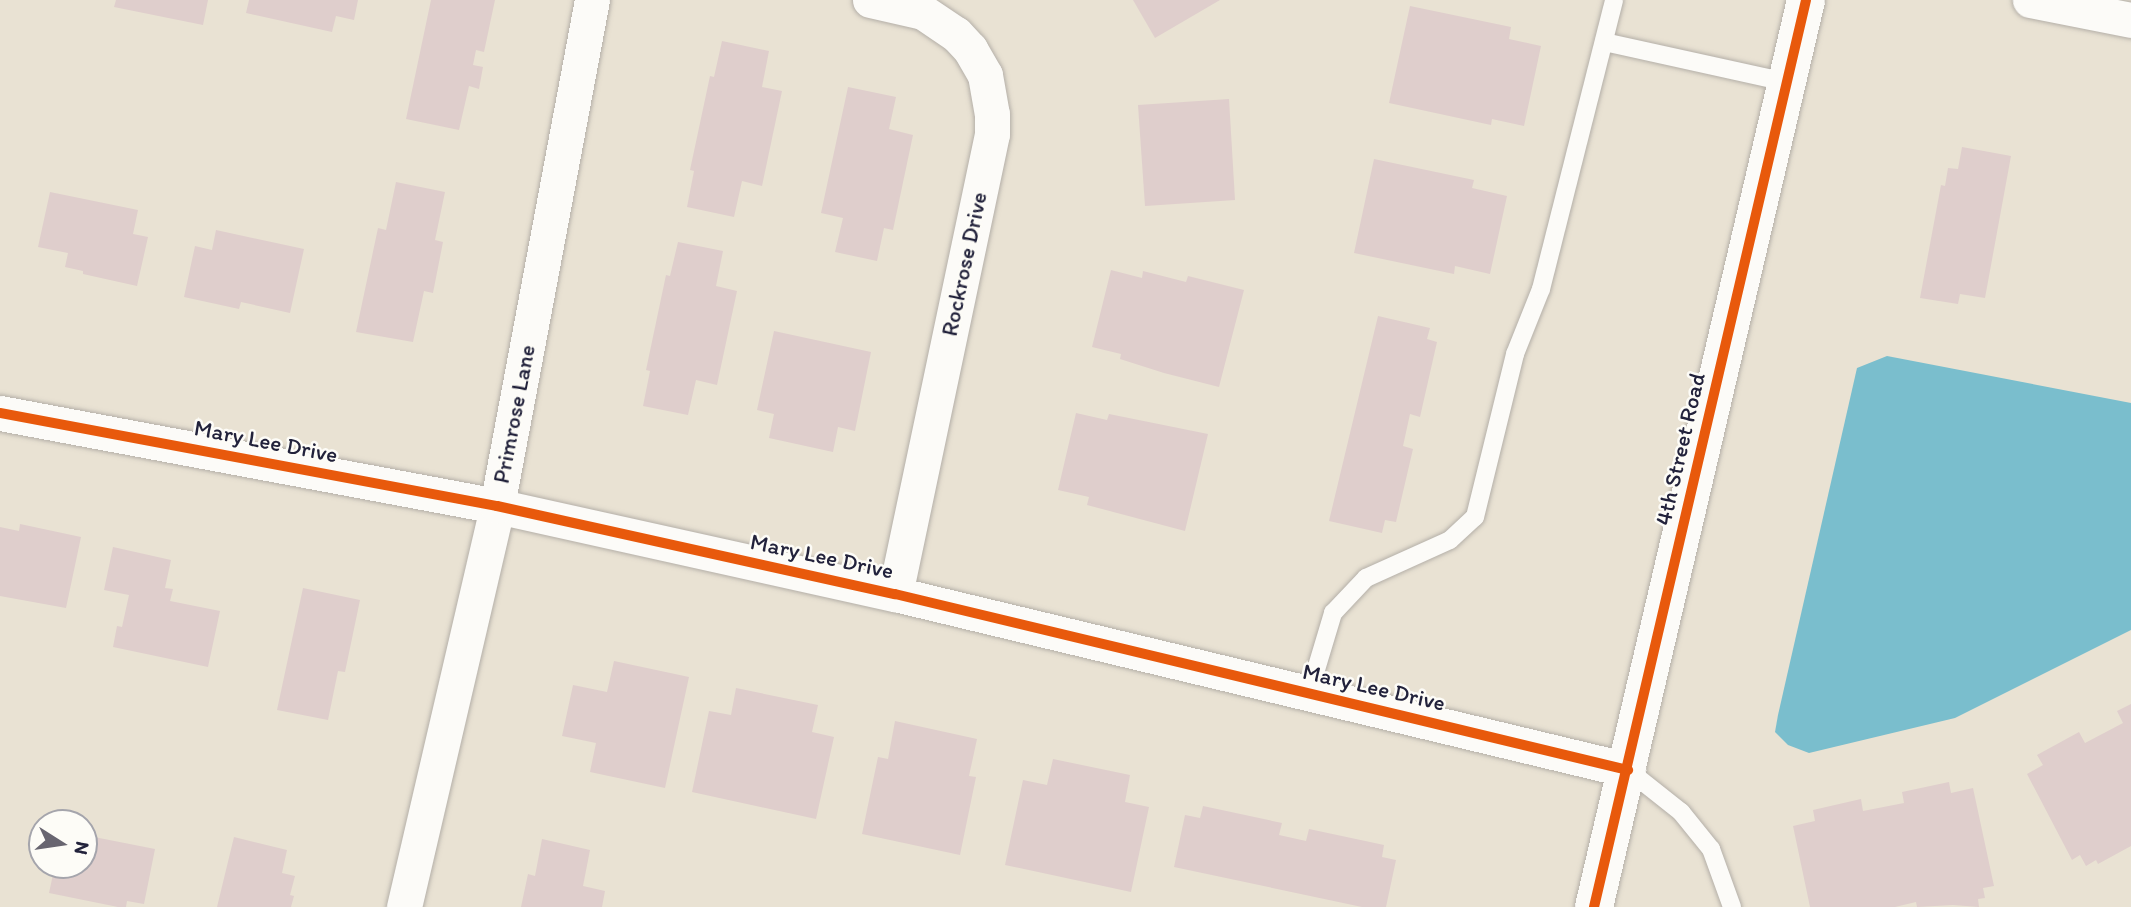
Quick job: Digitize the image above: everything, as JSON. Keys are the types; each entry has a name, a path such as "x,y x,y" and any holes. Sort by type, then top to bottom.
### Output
{"street":[{"name":"Primrose Lane","path":"404,907 497,506 592,0"},
{"name":"Rockrose Drive","path":"870,0 923,12 956,34 970,49 985,75 992,114 992,134 895,594"},
{"name":"4th Street Road","path":"1594,907 1806,0"},
{"path":"2030,0 2131,20"},
{"name":"Mary Lee Drive","path":"0,413 497,506 895,594 1628,770"}],"lane":[{"path":"1309,693 1333,613 1366,578 1450,540 1475,517 1515,354 1541,289 1614,0"},
{"path":"1604,42 1786,82"},
{"path":"1628,770 1681,812 1711,849 1732,907"}],"water":[{"path":"1887,356 2131,403 2131,630 1955,718 1809,753 1788,745 1775,732 1778,715 1857,368"}],"building":[{"path":"116,0 208,0 203,25 114,7"},
{"path":"249,0 358,0 354,20 336,16 332,32 246,13"},
{"path":"431,0 495,0 484,52 476,50 473,65 483,67 479,89 469,86 459,130 406,119"},
{"path":"1133,0 1220,0 1155,38"},
{"path":"1410,6 1511,27 1509,39 1541,46 1524,126 1492,119 1491,125 1389,103"},
{"path":"722,41 769,51 762,87 782,91 762,186 742,181 734,217 687,207 694,171 690,170 710,76 714,77"},
{"path":"848,87 896,97 889,129 913,135 893,230 884,228 877,261 835,252 843,218 821,213"},
{"path":"1229,99 1235,200 1145,206 1138,105"},
{"path":"1962,147 2011,156 1985,298 1960,294 1958,304 1920,298 1941,185 1945,186 1948,168 1958,169"},
{"path":"1374,159 1474,180 1472,188 1507,196 1490,274 1455,266 1454,274 1354,253"},
{"path":"396,182 445,192 435,240 443,242 433,293 424,291 413,342 356,332 378,228 386,230"},
{"path":"50,192 138,210 133,234 148,237 137,286 83,274 83,271 65,267 68,253 38,247"},
{"path":"216,230 304,249 290,313 241,302 239,309 184,297 195,246 212,250"},
{"path":"678,242 723,251 716,286 737,291 717,385 696,380 688,415 643,406 650,371 646,370 666,275 670,276"},
{"path":"1111,270 1142,278 1143,271 1186,282 1188,276 1244,290 1219,387 1164,373 1120,359 1121,354 1092,347"},
{"path":"1378,316 1430,328 1427,339 1437,342 1420,417 1410,414 1403,446 1413,449 1396,522 1385,520 1382,533 1329,521"},
{"path":"774,331 871,352 855,431 838,427 833,452 769,438 774,414 757,410"},
{"path":"1076,413 1107,420 1109,414 1208,434 1185,531 1087,505 1089,497 1058,490"},
{"path":"20,524 81,537 66,608 0,596 0,527 19,531"},
{"path":"113,547 171,560 165,588 173,589 170,601 220,611 208,667 113,647 117,626 122,627 129,595 104,590"},
{"path":"303,588 360,600 345,672 338,671 328,720 277,710"},
{"path":"614,661 689,677 665,788 590,772 596,743 562,736 573,685 607,692"},
{"path":"736,688 818,705 812,732 834,737 816,819 692,792 709,711 731,715"},
{"path":"2131,704 2131,846 2098,864 2096,860 2086,866 2080,855 2072,860 2027,774 2043,765 2037,755 2079,732 2085,743 2123,723 2117,711"},
{"path":"895,721 977,739 969,776 976,777 960,855 862,834 878,757 888,759"},
{"path":"1053,759 1130,775 1125,802 1149,807 1131,892 1005,865 1023,780 1047,785"},
{"path":"1949,782 1951,793 1973,788 1994,886 1983,888 1985,898 1978,899 1979,907 1917,907 1916,902 1895,907 1810,907 1793,826 1815,821 1813,810 1861,799 1863,811 1904,803 1902,792"},
{"path":"1203,806 1282,823 1279,835 1306,841 1309,829 1384,845 1382,857 1396,860 1386,907 1362,907 1174,867 1185,815 1200,818"},
{"path":"234,837 287,850 282,873 295,876 290,895 294,896 291,907 217,907"},
{"path":"98,838 155,849 144,904 127,901 126,907 118,907 49,893 52,879 98,879"},
{"path":"542,839 590,850 583,886 605,891 602,907 521,907 528,874 535,876"}],"cycle path":[{"path":"1594,907 1806,0"},
{"path":"0,413 497,506 895,594 1628,770"}]}
